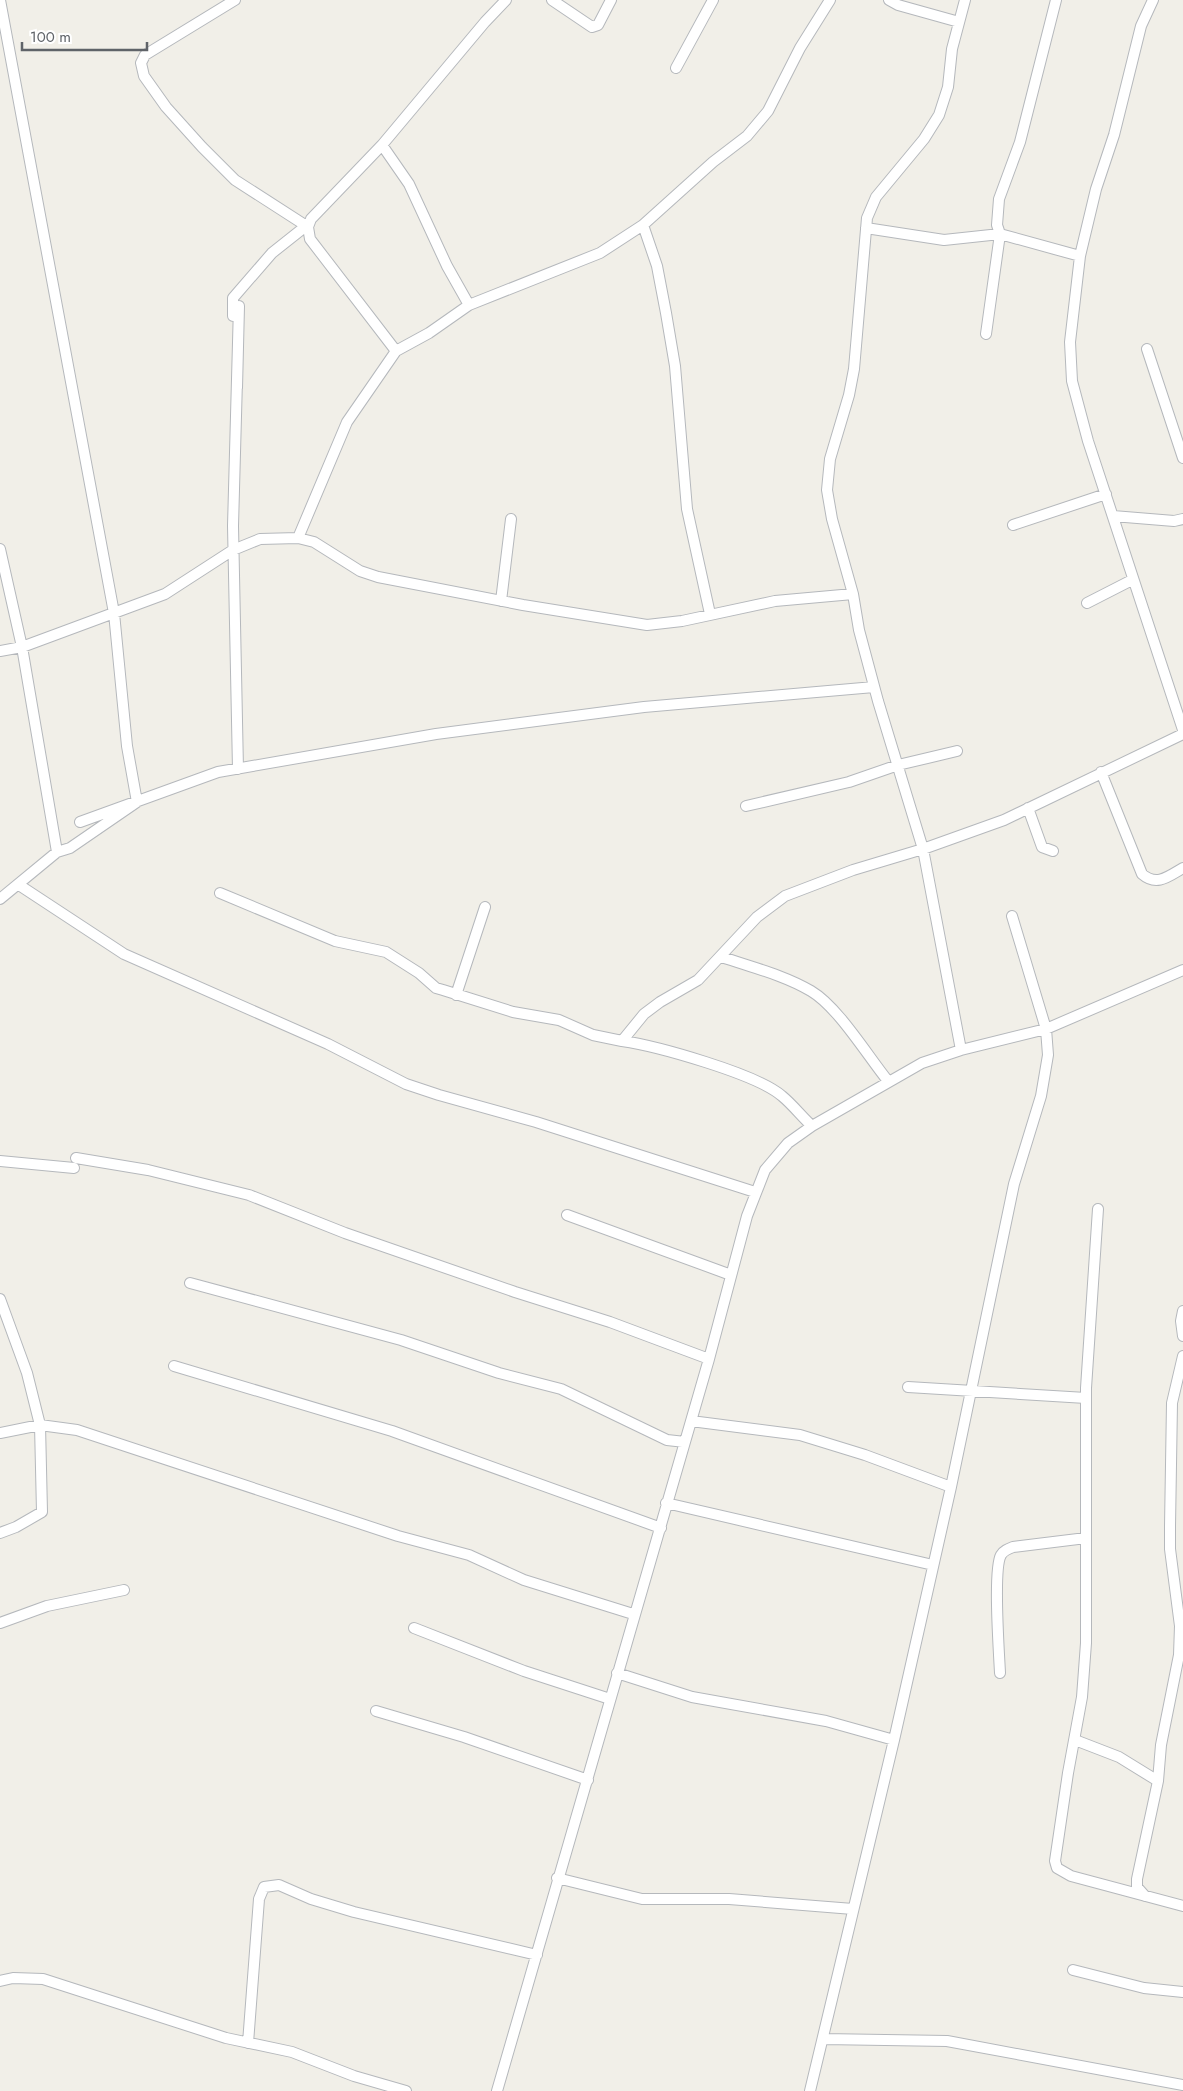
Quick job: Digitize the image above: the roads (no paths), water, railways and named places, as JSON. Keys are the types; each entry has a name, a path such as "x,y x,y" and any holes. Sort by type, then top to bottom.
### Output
{"street":[{"path":"0,0 114,613 127,746 137,802 70,848 57,852 0,900"},
{"path":"234,0 145,55 141,63 144,76 166,107 235,180 307,227 310,239 396,351"},
{"path":"239,306 236,364 233,298 272,253 307,227 311,219 382,145 484,22 506,0"},
{"path":"552,0 592,27 598,25 611,0"},
{"path":"676,68 713,0"},
{"path":"298,538 347,422 396,351 429,333 469,305 600,253 643,225 713,162 747,136 768,111 800,48 830,0"},
{"path":"889,0 898,5 959,22"},
{"path":"961,1050 923,849 874,687 853,594 832,519 827,490 830,459 849,395 854,370 867,218 876,198 924,139 939,115 948,87 952,49 965,0"},
{"path":"986,334 1000,234 997,224 999,199 1020,142 1056,0"},
{"path":"622,1041 644,1014 660,1002 698,980 722,957 757,917 785,896 853,870 923,849 1004,820 1183,732 1088,442 1072,382 1070,342 1080,256 1096,189 1114,135 1136,43 1153,0"},
{"path":"382,145 410,184 447,266 469,305"},
{"path":"643,225 657,266 666,313 675,366 687,509 710,614"},
{"path":"866,228 944,240 1000,234 1080,256"},
{"path":"237,388 239,306"},
{"path":"238,769 233,550 239,306"},
{"path":"1147,349 1183,458"},
{"path":"1013,525 1106,494"},
{"path":"1113,516 1174,521 1183,519"},
{"path":"501,601 511,519"},
{"path":"0,650 22,647 165,594 233,550 260,539 298,538 314,542 360,571 378,577 501,601 647,625 682,622 710,614 775,601 853,594"},
{"path":"0,550 22,647 57,852"},
{"path":"1087,603 1132,580"},
{"path":"80,822 218,772 436,734 634,708 874,687"},
{"path":"746,806 849,782 898,765 957,752"},
{"path":"1101,772 1142,874 1148,879 1162,880 1183,868"},
{"path":"1028,808 1042,847 1053,851"},
{"path":"19,885 124,954 328,1044 406,1084 536,1122 755,1192"},
{"path":"220,892 335,941 386,952 419,973 436,988 513,1012 559,1020 593,1034 694,1058 771,1088 783,1096 812,1126"},
{"path":"456,995 485,907"},
{"path":"810,2091 894,1740 951,1487 1014,1184 1042,1096 1048,1055 1046,1029 1012,916"},
{"path":"722,957 812,991 831,1007 888,1081"},
{"path":"497,2091 588,1780 633,1614 661,1528 666,1503 709,1359 755,1192 765,1170 788,1143 812,1126 922,1063 961,1050 1046,1029 1183,970"},
{"path":"0,1161 75,1163 148,1170 250,1195 345,1233 514,1292 610,1322 709,1359"},
{"path":"1098,1209 1086,1398 1086,1643 1082,1697 1055,1861 1057,1868 1071,1876 1183,1906"},
{"path":"567,1215 731,1275"},
{"path":"190,1283 400,1340 500,1373 561,1389 667,1440 685,1442"},
{"path":"0,1299 27,1373 40,1425 42,1512 16,1527 0,1532"},
{"path":"1183,1311 1181,1321 1183,1336"},
{"path":"1145,1896 1137,1887 1137,1879 1158,1781 1161,1745 1179,1655 1180,1626 1170,1549 1172,1403 1183,1356"},
{"path":"174,1366 392,1431 661,1528"},
{"path":"908,1387 1086,1398"},
{"path":"1172,1403 1183,1405"},
{"path":"691,1420 800,1435 865,1455 951,1487"},
{"path":"0,1433 40,1425 77,1430 398,1536 469,1555 524,1580 633,1614"},
{"path":"666,1503 933,1565"},
{"path":"1000,1673 998,1586 1000,1557 1004,1551 1013,1547 1086,1538"},
{"path":"0,1623 47,1606 124,1590"},
{"path":"414,1628 524,1671 610,1699"},
{"path":"617,1672 692,1697 826,1721 894,1740"},
{"path":"376,1711 464,1737 588,1780"},
{"path":"1075,1740 1119,1757 1158,1781"},
{"path":"557,1878 642,1899 729,1899 853,1909"},
{"path":"248,2043 259,1899 264,1886 279,1885 311,1899 354,1912 537,1955"},
{"path":"1073,1970 1144,1988 1183,1992"},
{"path":"0,1982 13,1978 43,1978 226,2038 292,2052 354,2076 406,2091"},
{"path":"823,2039 946,2041 1183,2085"}]}
